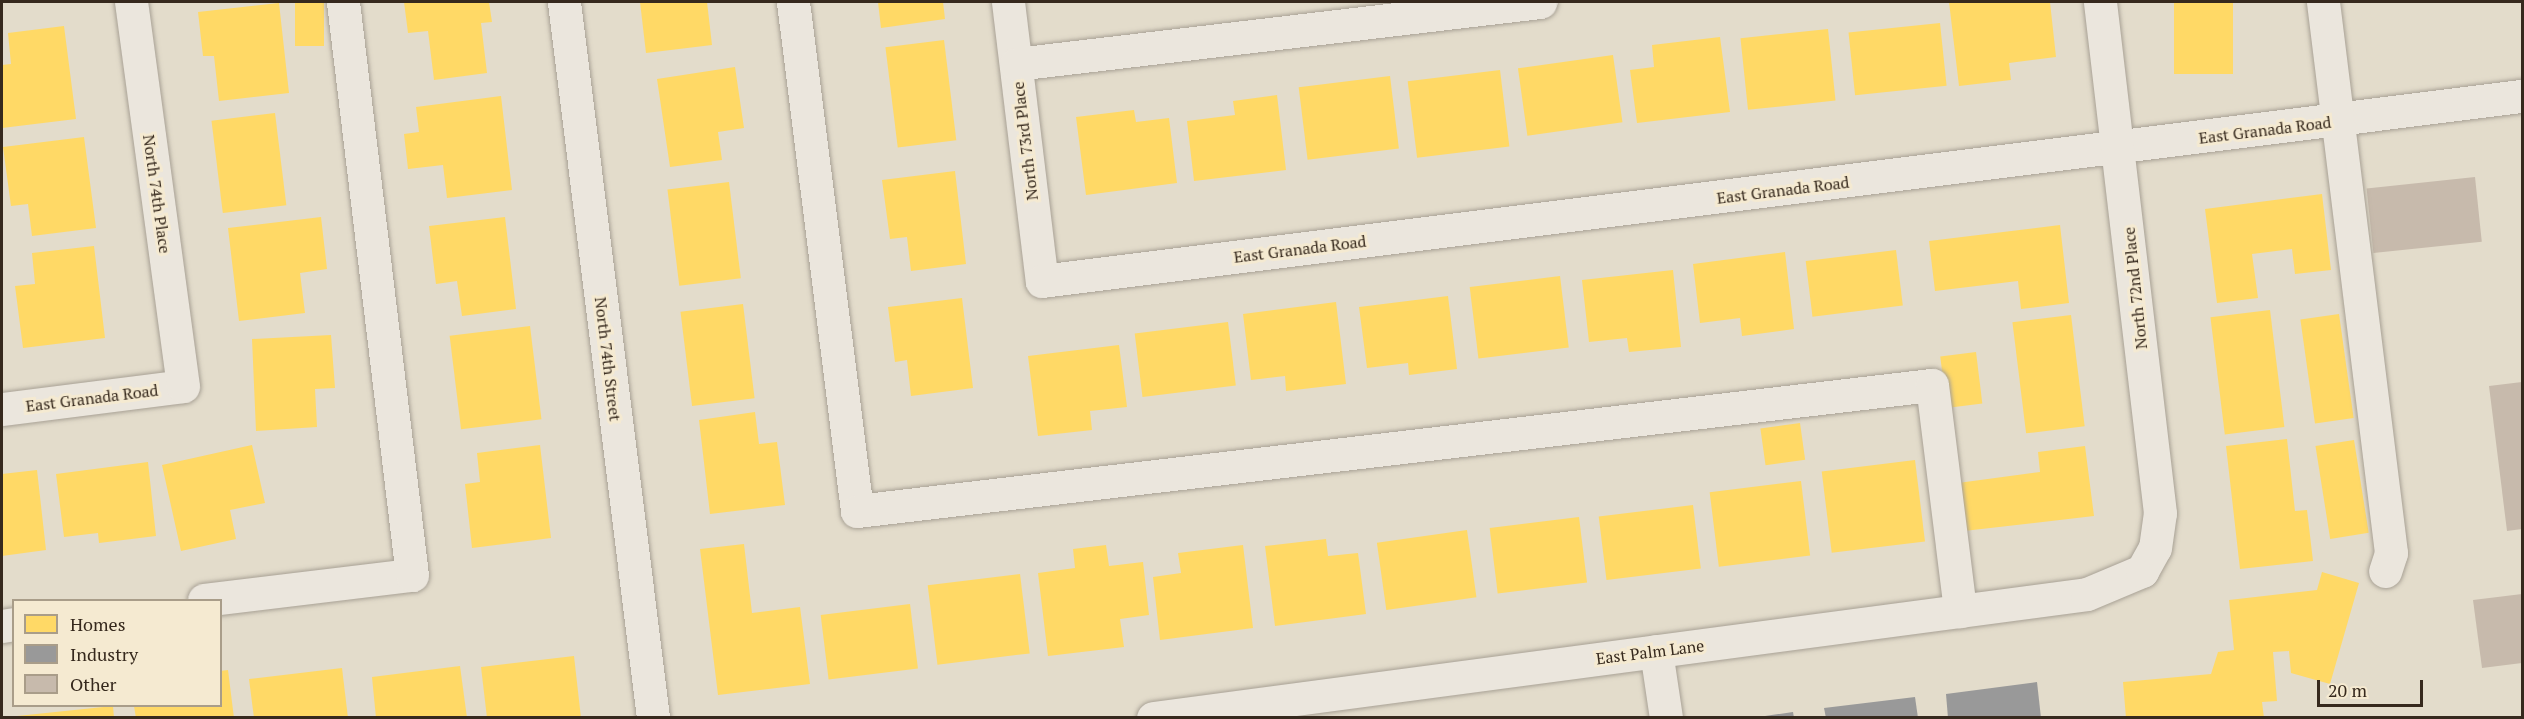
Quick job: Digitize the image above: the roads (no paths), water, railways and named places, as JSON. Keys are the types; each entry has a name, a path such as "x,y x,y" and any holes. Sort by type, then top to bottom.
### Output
{"street":[{"name":"North 74th Place","path":"131,2 183,386"},
{"path":"212,599 412,575 343,2"},
{"name":"North 74th Street","path":"564,2 653,717"},
{"path":"793,2 857,511 1932,385 1959,611"},
{"name":"North 73rd Place","path":"1008,2 1042,281"},
{"path":"1016,64 1540,2"},
{"name":"North 72nd Place","path":"2100,2 2160,513 2155,548 2142,571"},
{"path":"2323,2 2391,553 2385,571"},
{"name":"East Granada Road","path":"1042,281 2118,149 2523,96"},
{"name":"East Granada Road","path":"2,409 183,386"},
{"name":"East Palm Lane","path":"1153,717 2087,594 2117,586 2142,571"},
{"path":"1656,651 1666,717"}]}
